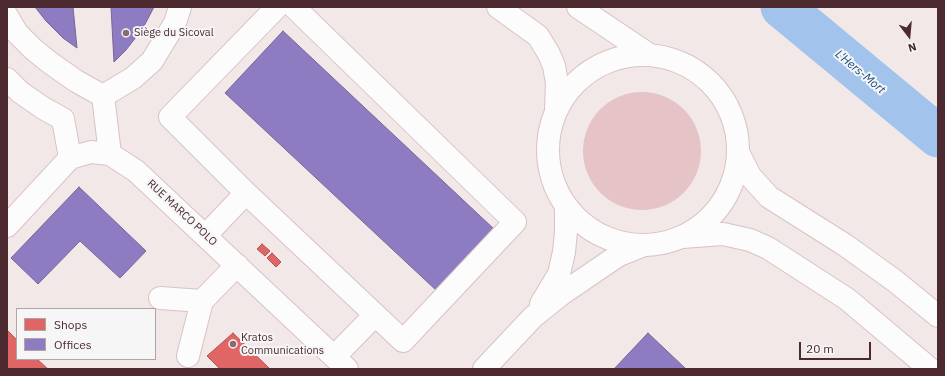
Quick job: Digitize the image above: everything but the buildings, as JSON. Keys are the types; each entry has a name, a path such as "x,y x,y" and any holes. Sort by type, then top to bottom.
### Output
{"main road":[{"path":"103,96 133,78 152,61 175,23 180,7"},
{"path":"277,7 170,117 246,193 403,342 515,222 294,7"},
{"path":"498,7 538,36 550,54 557,83 556,110"},
{"path":"578,7 648,54"},
{"path":"7,16 17,33 33,49 76,81 103,96"},
{"path":"682,237 704,223 722,204 734,180 739,154 735,124 723,97 703,75 677,60 648,54 619,57 593,68 571,86 556,110 548,134 548,160 554,185 566,207 588,228 614,241 644,245 663,243 682,237 723,234 750,240 768,248 847,299 930,369"},
{"path":"7,79 20,92 43,108 64,119 70,158 7,226"},
{"path":"103,96 110,154"},
{"name":"RUE MARCO POLO","path":"70,158 91,152 110,154 136,171 340,363"},
{"path":"739,154 750,176 769,197 845,245 895,281 938,316"},
{"path":"206,236 246,193"},
{"path":"533,317 550,292 559,274 564,252 566,207"},
{"path":"484,369 533,317 562,293 619,255 644,245"},
{"path":"188,356 202,301 237,265"},
{"path":"160,298 202,301"},
{"path":"340,363 375,315"}],"shaded area":[{"path":"642,92 664,97 675,102 691,118 696,129 701,151 696,173 691,184 675,200 664,205 642,210 620,205 609,200 593,184 588,173 583,151 588,129 593,118 609,102 620,97"}],"waterway":[{"name":"L'Hers-Mort","path":"782,7 938,136"}],"place":[{"name":"Siège du Sicoval","path":"126,33"},
{"name":"Kratos Communications","path":"233,344"}]}
